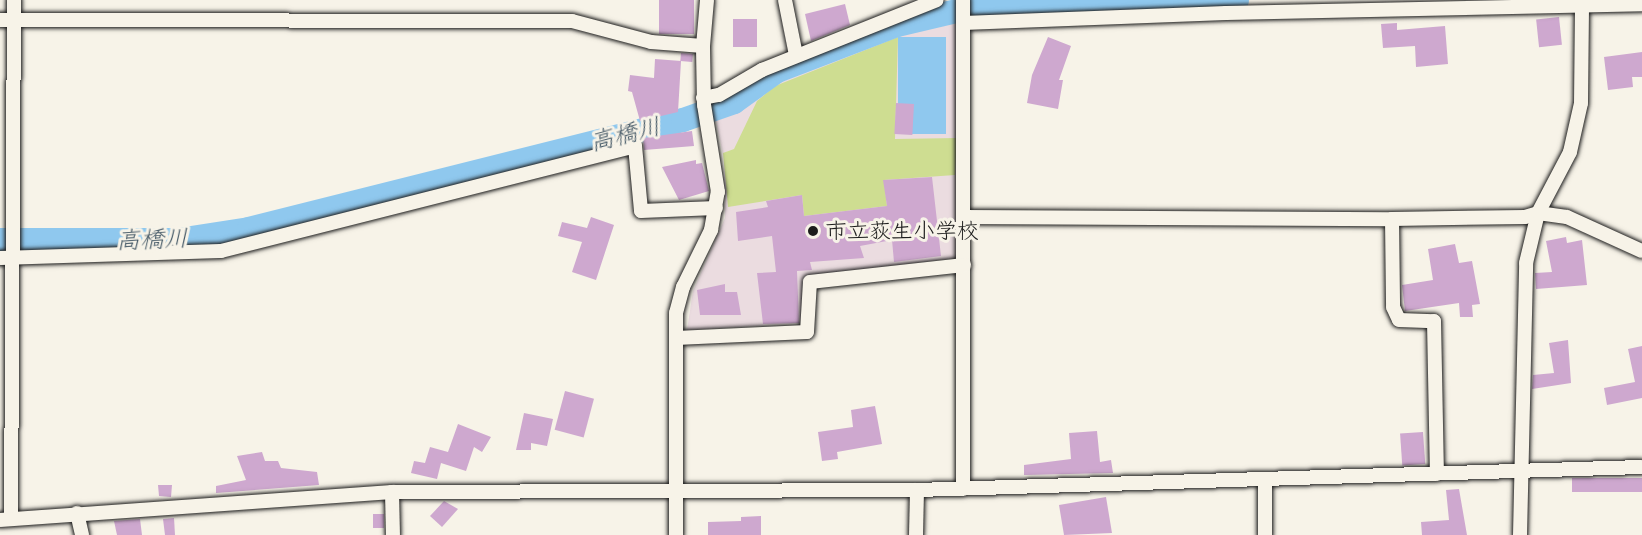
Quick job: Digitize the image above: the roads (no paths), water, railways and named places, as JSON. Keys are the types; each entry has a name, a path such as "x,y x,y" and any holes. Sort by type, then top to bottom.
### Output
{"street":[{"path":"14,0 7,21 5,519 392,492 917,490 1642,467"},
{"path":"676,535 676,313 683,287 711,230 716,208 717,181 703,98 703,45 707,0"},
{"path":"785,0 796,55"},
{"path":"703,98 719,95 796,55 937,0"},
{"path":"963,0 963,489"},
{"path":"963,23 1582,3 1642,4"},
{"path":"1520,535 1526,263 1538,213 1570,152 1581,103 1582,3"},
{"path":"7,21 572,21 651,42 703,45"},
{"path":"6,258 221,251 635,146 641,211 716,208"},
{"path":"964,217 1392,219 1525,217 1538,213 1567,217 1642,251"},
{"path":"1392,219 1393,307 1399,320 1434,321 1437,474"},
{"path":"676,338 807,332 810,282 964,265"},
{"path":"1265,479 1265,535"},
{"path":"916,535 917,490"},
{"path":"392,492 393,535"},
{"path":"77,513 82,535"}],"water":[{"path":"898,37 946,37 946,134 898,134"}],"waterway":[{"name":"高橋川","path":"0,240 178,240 249,229 683,120 734,102 777,71 897,25 982,5 1237,0"}],"place":[{"name":"市立荻生小学校","path":"813,231"}]}
